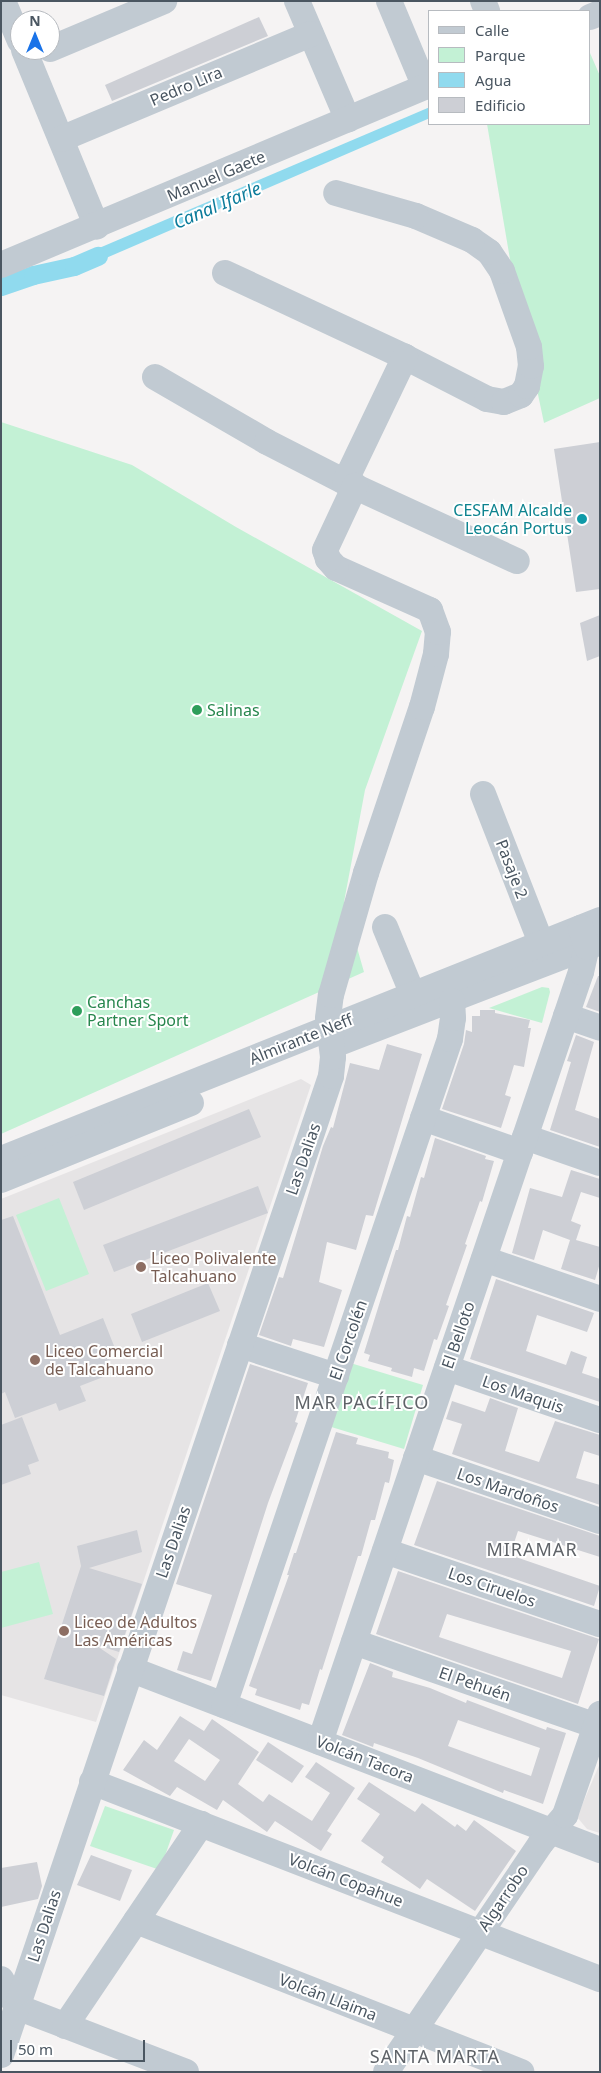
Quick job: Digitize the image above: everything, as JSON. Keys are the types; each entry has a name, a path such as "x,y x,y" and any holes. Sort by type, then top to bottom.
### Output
{"street":[{"path":"3,1 10,12"},
{"path":"60,40 164,1"},
{"path":"297,1 348,120"},
{"path":"389,1 427,86"},
{"name":"Pedro Lira","path":"60,139 311,34"},
{"path":"37,60 60,139 97,227"},
{"name":"Manuel Gaete","path":"1,265 97,227 427,86"},
{"path":"225,273 405,357 487,399 504,402 522,395 531,366 529,347 502,271 488,252 472,240 416,216 336,193"},
{"path":"350,484 405,357"},
{"path":"155,377 267,442 350,484 517,561"},
{"name":"Las Dalias","path":"1,2055 331,1076 331,1037 328,1008 348,934 422,708 438,643 435,621 430,610 336,568 328,559 325,550 350,484"},
{"name":"Pasaje 2","path":"483,794 541,944"},
{"path":"386,927 413,995"},
{"name":"Almirante Neff","path":"1,1159 331,1037 452,1001 592,934"},
{"name":"Almirante Neff","path":"1,1180 331,1037 413,995 541,944 592,934"},
{"name":"El Belloto","path":"320,1742 566,1016 592,934"},
{"name":"El Corcolén","path":"224,1705 450,1039 454,1018 452,1001"},
{"path":"566,1016 600,1028"},
{"path":"423,1118 522,1145 600,1163"},
{"path":"484,1259 600,1299"},
{"path":"240,1344 336,1376"},
{"name":"Los Maquis","path":"447,1368 600,1420"},
{"name":"Los Mardoños","path":"416,1458 600,1521"},
{"name":"Los Ciruelos","path":"385,1551 600,1624"},
{"name":"El Pehuén","path":"354,1642 598,1720"},
{"name":"Volcán Tacora","path":"130,1669 600,1850"},
{"name":"Algarrobo","path":"386,2072 540,1843 565,1815 598,1720"},
{"name":"Volcán Copahue","path":"92,1782 600,1979"},
{"path":"65,2026 201,1824"},
{"name":"Volcán Llaima","path":"136,1922 521,2072"},
{"path":"1,1979 17,2008 186,2072"}],"shaded area":[{"name":"Liceo Polivalente Talcahuano","path":"301,1079 311,1085 96,1722 1,1695 1,1199"},
{"path":"600,1763 600,1833 587,1829 577,1817"}],"green space":[{"path":"591,55 600,76 600,398 544,423 512,271 487,125 591,125"},
{"name":"Salinas","path":"1,422 132,465 236,527 422,631 365,790 344,902 364,972 1,1134"},
{"path":"542,987 549,988 550,992 542,1023 489,1008"},
{"path":"59,1198 89,1274 46,1291 16,1215"},
{"path":"347,1362 423,1385 404,1449 328,1426"},
{"path":"39,1562 53,1614 1,1628 1,1572"},
{"path":"105,1806 174,1830 160,1870 90,1846"}],"water":[{"path":"428,108 428,119 76,271 71,260"}],"building":[{"path":"259,17 268,36 112,101 105,85"},
{"name":"CESFAM Alcalde Leocán Portus","path":"600,442 600,589 576,592 554,449"},
{"path":"600,615 600,656 587,661 580,623"},
{"path":"598,976 600,976 600,1012 586,1007"},
{"path":"480,1010 495,1010 495,1013 530,1020 528,1028 531,1028 524,1067 514,1065 505,1095 511,1097 501,1128 442,1109 464,1044 466,1030 472,1032 472,1016 480,1016"},
{"path":"576,1035 594,1042 575,1110 600,1119 600,1147 550,1130 571,1062 567,1061"},
{"path":"387,1044 422,1054 373,1216 366,1215 356,1250 327,1242 319,1282 342,1290 324,1347 293,1339 291,1346 259,1335 279,1277 283,1278 323,1146 331,1127 333,1128 350,1063 379,1070"},
{"path":"249,1109 261,1137 84,1210 73,1182"},
{"path":"435,1138 486,1156 485,1159 494,1161 482,1202 480,1201 465,1244 467,1245 446,1305 449,1306 437,1340 434,1339 424,1371 414,1368 412,1377 391,1371 392,1368 368,1361 370,1355 364,1353 396,1250 398,1250 407,1216 410,1217 421,1177 424,1178"},
{"path":"571,1170 600,1179 600,1198 581,1192 571,1221 581,1225 576,1240 600,1247 600,1263 595,1280 561,1269 570,1240 543,1230 534,1260 512,1253 530,1188 562,1197"},
{"path":"258,1186 268,1213 114,1272 103,1245"},
{"path":"13,1216 60,1335 103,1318 118,1356 106,1361 111,1374 80,1386 86,1401 59,1411 56,1403 15,1418 5,1392 1,1394 1,1220"},
{"path":"496,1279 594,1313 587,1332 537,1315 526,1351 566,1365 571,1351 587,1357 582,1373 600,1379 600,1402 470,1359"},
{"path":"208,1283 220,1311 142,1342 131,1314"},
{"path":"250,1364 308,1383 295,1422 298,1423 268,1503 211,1681 177,1670 183,1651 192,1654 212,1595 176,1584"},
{"path":"490,1398 518,1408 505,1451 539,1462 555,1421 600,1435 600,1456 584,1451 576,1478 600,1485 600,1505 452,1454 462,1424 446,1419 452,1401 485,1412"},
{"path":"22,1417 39,1461 28,1465 31,1474 1,1485 1,1425"},
{"path":"336,1432 358,1438 356,1444 389,1452 388,1458 394,1460 389,1483 385,1482 375,1520 371,1520 361,1556 358,1556 309,1705 302,1703 300,1710 255,1695 257,1689 249,1686 289,1575 287,1575 294,1553 296,1553"},
{"path":"437,1481 600,1536 600,1557 518,1531 510,1555 600,1586 594,1606 414,1545"},
{"path":"137,1530 142,1552 89,1568 142,1584 119,1652 94,1644 116,1659 104,1696 44,1679 81,1566 77,1546"},
{"path":"398,1571 599,1639 578,1704 376,1634","holes":["447,1614 571,1651 562,1678 439,1637"]},
{"path":"370,1663 393,1672 392,1677 430,1688 466,1703 467,1700 546,1730 547,1727 566,1733 543,1804 504,1790 503,1793 418,1758 374,1743 373,1747 342,1735","holes":["458,1720 540,1748 531,1776 448,1746"]},
{"path":"180,1716 204,1731 212,1719 259,1752 238,1784 263,1802 269,1794 312,1821 330,1793 305,1777 316,1762 355,1788 327,1831 332,1834 321,1851 275,1821 267,1832 223,1800 217,1810 177,1787 170,1796 123,1770 144,1740 157,1750","holes":["189,1739 220,1760 205,1781 174,1761"]},
{"path":"268,1742 304,1766 292,1783 256,1760"},
{"path":"369,1782 415,1812 422,1803 455,1827 457,1824 466,1831 474,1820 516,1851 475,1911 427,1879 420,1889 381,1862 384,1857 361,1841 380,1814 357,1799"},
{"path":"91,1855 132,1870 120,1901 77,1885"},
{"path":"37,1862 42,1886 38,1899 1,1907 1,1868"}],"waterway":[{"name":"Canal Ifarle","path":"1,286 33,275 74,266 98,256"}],"place":[{"name":"CESFAM Alcalde Leocán Portus","path":"582,519"},
{"name":"Salinas","path":"197,710"},
{"name":"Canchas Partner Sport","path":"77,1011"},
{"name":"Liceo Polivalente Talcahuano","path":"141,1267"},
{"name":"Liceo Comercial de Talcahuano","path":"35,1360"},
{"name":"Liceo de Adultos Las Américas","path":"64,1631"}],"district":[{"name":"MAR PACÍFICO","path":"362,1402"},
{"name":"MIRAMAR","path":"532,1549"},
{"name":"SANTA MARTA","path":"435,2056"}]}
